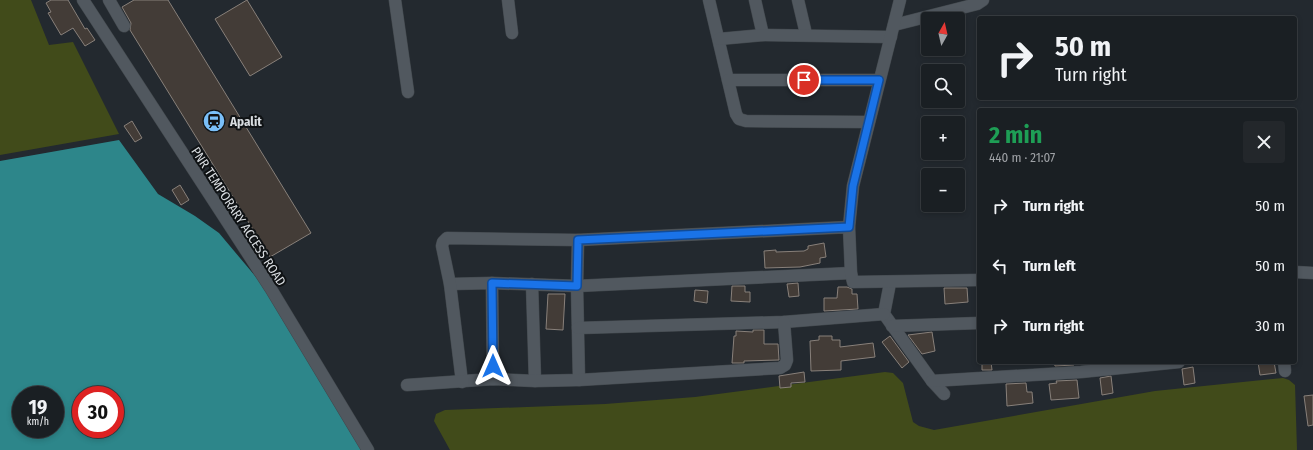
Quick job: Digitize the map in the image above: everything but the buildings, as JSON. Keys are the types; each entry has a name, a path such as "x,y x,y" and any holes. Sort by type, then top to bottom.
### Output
{"street":[{"name":"PNR TEMPORARY ACCESS ROAD","path":"83,0 271,289 368,450"},
{"path":"109,0 124,26"},
{"path":"395,0 408,92"},
{"path":"508,0 512,33"},
{"path":"709,0 736,114 739,119 746,121 868,122"},
{"path":"755,0 763,35"},
{"path":"798,0 806,34"},
{"path":"900,0 853,186 849,227 851,273 853,282 890,283 977,280"},
{"path":"719,39 763,35 892,31 977,4 983,0"},
{"path":"728,80 879,80"},
{"path":"462,382 450,284 442,246 447,238 578,240 849,227"},
{"path":"578,240 577,286 579,380"},
{"path":"1297,272 1313,272"},
{"path":"450,284 492,283 577,286 851,273"},
{"path":"492,283 493,380"},
{"path":"890,283 884,314 932,381 944,394"},
{"path":"532,284 535,382"},
{"path":"578,328 784,322 884,314"},
{"path":"407,385 493,380 535,382 579,380 780,368 785,365 787,360 784,322"},
{"path":"892,326 977,324"},
{"path":"932,381 1081,367 1140,364"}],"green space":[{"path":"0,0 31,0 49,45 73,42 119,134 0,155"},
{"path":"885,372 893,373 903,383 913,422 919,426 934,430 1155,391 1283,378 1289,380 1295,385 1297,450 450,450 434,421 436,414 445,410 605,404 695,397"}],"water":[{"path":"119,140 158,194 195,216 219,233 308,339 370,450 0,450 0,161"}],"place":[{"name":"Apalit","path":"214,121"}],"route":[{"path":"493,366 492,283 577,286 578,240 849,227 853,186 879,80 804,80"}]}
